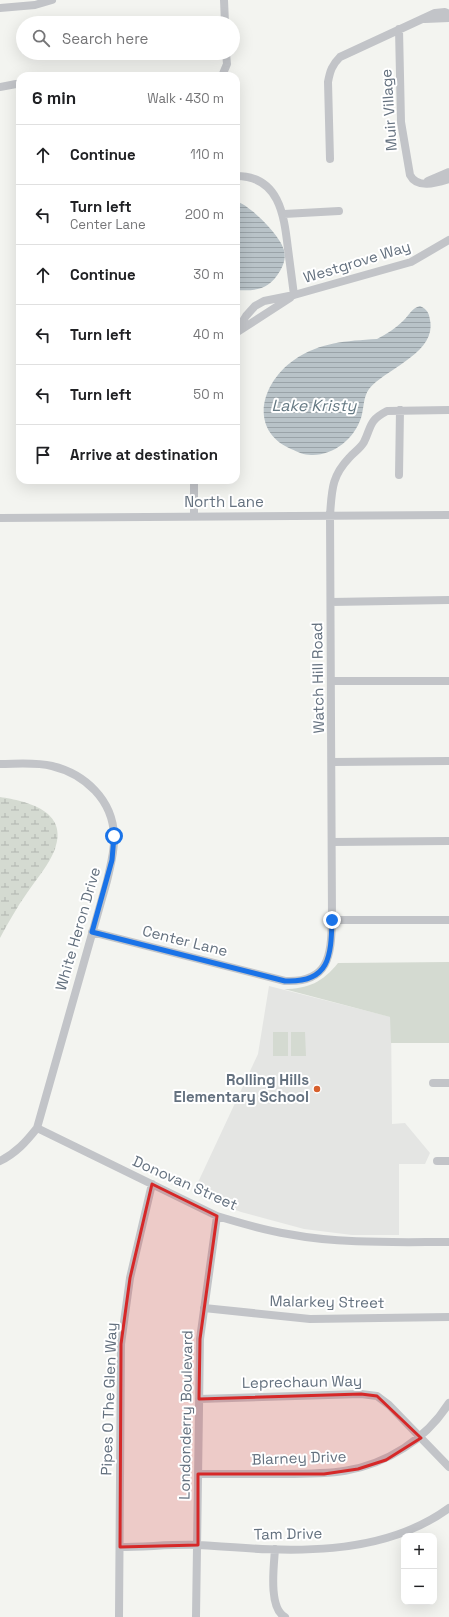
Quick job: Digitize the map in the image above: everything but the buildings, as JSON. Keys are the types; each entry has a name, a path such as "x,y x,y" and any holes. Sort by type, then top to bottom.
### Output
{"street":[{"path":"0,8 35,5 52,0"},
{"path":"224,0 225,16"},
{"path":"330,159 328,82 330,70 340,57 435,13 449,14"},
{"path":"422,19 449,18"},
{"name":"Muir Village","path":"400,29 401,122 410,175 413,181 420,184"},
{"path":"224,72 227,64 227,60"},
{"path":"0,87 16,84"},
{"path":"420,184 449,172"},
{"path":"240,177 258,181 269,188 279,201 284,214 294,295"},
{"path":"420,184 439,182 449,179"},
{"path":"284,214 339,210"},
{"name":"Westgrove Way","path":"240,326 255,306 264,301 294,295 411,262 449,240"},
{"path":"399,475 400,410"},
{"name":"Watch Hill Road","path":"271,978 298,982 316,976 327,963 332,948 333,762 330,515 332,483 338,470 364,442 369,426 378,416 387,411 449,410"},
{"path":"194,484 194,516"},
{"name":"North Lane","path":"0,518 449,515"},
{"path":"331,602 449,600"},
{"path":"331,681 449,681"},
{"path":"333,762 449,761"},
{"name":"White Heron Drive","path":"0,764 37,764 64,770 84,779 98,793 106,807 114,836 112,860 37,1128 24,1144 10,1156 0,1161"},
{"path":"332,842 449,841"},
{"path":"332,920 449,920"},
{"name":"Center Lane","path":"92,932 271,978"},
{"path":"433,1083 449,1083"},
{"name":"Donovan Street","path":"37,1128 217,1216 286,1234 317,1238 449,1242"},
{"path":"437,1161 449,1161"},
{"name":"Pipes O The Glen Way","path":"119,1617 121,1344 130,1278 152,1184"},
{"name":"Londonderry Boulevard","path":"196,1617 200,1339 217,1216"},
{"name":"Malarkey Street","path":"204,1308 310,1319 449,1317"},
{"name":"Leprechaun Way","path":"199,1399 362,1394 377,1396 389,1405 449,1467"},
{"name":"Blarney Drive","path":"198,1474 324,1474 358,1469 386,1460 421,1438 441,1416 449,1403"},
{"name":"Tam Drive","path":"120,1547 198,1545 233,1549 338,1547 388,1538 432,1520 449,1508"},
{"path":"275,1549 273,1590 276,1604 282,1616 285,1617"}],"highlighted area":[{"path":"152,1184 217,1216 200,1339 199,1399 361,1394 377,1396 421,1438 386,1460 358,1469 324,1474 198,1474 198,1545 120,1547 121,1344 130,1278"}],"shaded area":[{"name":"Rolling Hills Elementary School","path":"269,986 391,1017 392,1124 405,1123 430,1153 425,1164 399,1164 399,1235 352,1235 304,1229 241,1212 193,1193 258,1054"}],"green space":[{"path":"0,797 22,801 43,810 51,817 56,825 58,836 50,861 20,904 0,938"},
{"path":"449,962 449,1043 391,1043 390,1017 284,989 300,988 321,980 338,963"},
{"path":"273,1032 288,1032 288,1056 273,1056"},
{"path":"291,1032 305,1032 306,1056 291,1056"}],"water":[{"path":"240,203 257,215 271,229 281,244 285,256 284,263 280,271 267,286 250,290 240,290"},
{"name":"Lake Kristy","path":"420,306 427,312 430,320 430,332 426,342 418,351 369,389 358,426 342,445 327,453 311,455 303,454 277,441 269,430 264,419 264,406 267,393 283,370 294,360 314,349 344,342 377,339 388,333 403,321 413,310"}],"place":[{"name":"Rolling Hills Elementary School","path":"317,1089"}],"route":[{"path":"114,836 112,860 92,932 285,981 298,982 316,976 327,963 332,948 332,920"}]}
